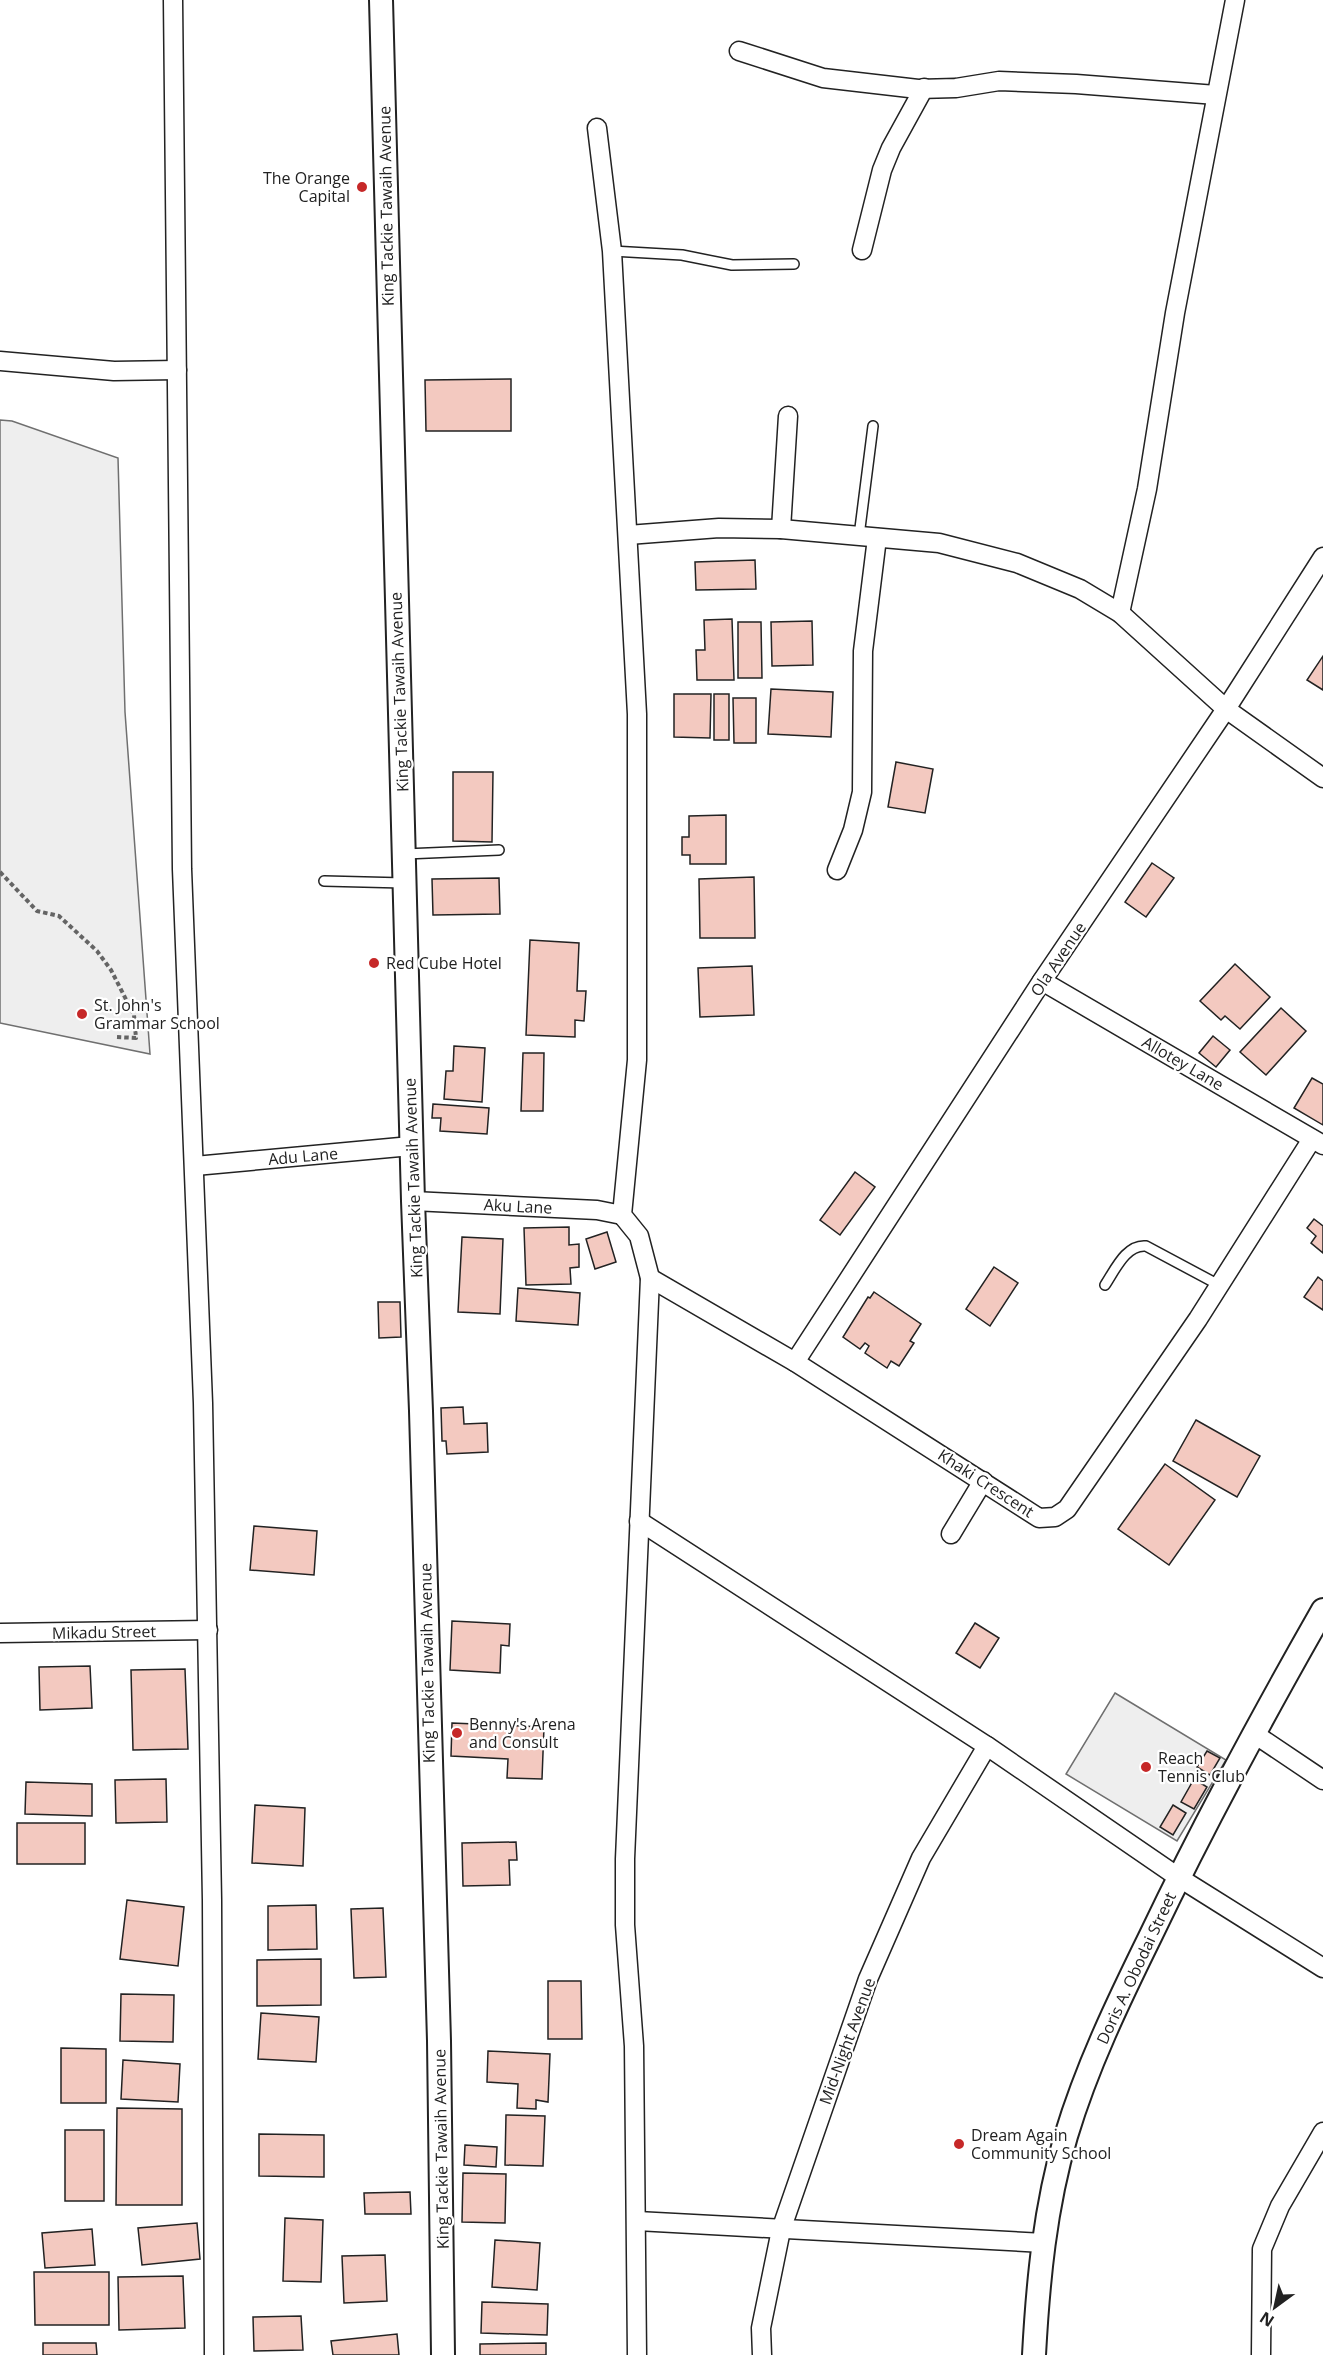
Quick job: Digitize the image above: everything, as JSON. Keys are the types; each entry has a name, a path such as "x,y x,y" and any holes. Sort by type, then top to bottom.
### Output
{"street":[{"path":"173,0 182,869 195,1166 208,1630 214,2355"},
{"name":"King Tackie Tawaih Avenue","path":"381,0 411,1146 440,2041 443,2355"},
{"path":"1120,613 1146,489 1175,313 1235,0"},
{"path":"739,51 823,78 924,88 956,88 999,81 1076,84 1216,95"},
{"path":"862,250 882,170 891,148 924,88"},
{"path":"597,128 612,251 637,714 637,1060 622,1215 639,1236 650,1278 625,1903 634,2046 637,2355"},
{"path":"0,361 114,371 177,370"},
{"path":"781,529 788,416"},
{"path":"628,535 719,528 781,529 939,543 1017,562 1080,589 1120,613 1226,709 1323,778"},
{"path":"837,870 854,830 862,792 863,651 877,538"},
{"name":"Ola Avenue","path":"795,1362 1042,981 1226,709 1323,556"},
{"name":"Allotey Lane","path":"1042,981 1317,1142"},
{"name":"Khaki Crescent","path":"650,1278 795,1362 1039,1518 1054,1517 1067,1509 1317,1142"},
{"name":"Adu Lane","path":"195,1166 411,1146"},
{"name":"Aku Lane","path":"413,1201 597,1210 622,1215"},
{"path":"951,1534 983,1481"},
{"path":"639,1521 987,1746 1178,1877 1323,1968"},
{"name":"Doris A. Obodai Street","path":"1034,2355 1038,2278 1044,2243 1066,2136 1091,2066 1178,1877 1252,1733 1323,1610"},
{"name":"Mikadu Street","path":"0,1633 208,1630"},
{"path":"1252,1733 1323,1780"},
{"name":"Mid-Night Avenue","path":"762,2355 761,2328 781,2230 868,1979 921,1858 987,1746"},
{"path":"1261,2355 1262,2249 1280,2206 1323,2132"},
{"path":"637,2221 1044,2243"}],"lane":[{"path":"612,251 682,255 732,265 794,264"},
{"path":"859,536 873,426"},
{"path":"404,854 499,850"},
{"path":"324,881 404,883"},
{"path":"1106,1285 1128,1251 1139,1245 1146,1246 1219,1285"}],"path":[{"path":"0,872 37,911 59,916 97,951 111,970 134,1015 136,1038 117,1037"}],"shaded area":[{"path":"0,420 12,421 118,458 125,712 150,1054 0,1023"},
{"name":"Reach Tennis Club","path":"1115,1693 1226,1760 1177,1841 1066,1774"}],"building":[{"path":"511,379 511,431 426,431 425,380"},
{"path":"755,560 756,589 696,590 695,562"},
{"path":"732,619 734,680 697,680 696,650 705,650 704,620"},
{"path":"812,621 813,665 772,666 771,622"},
{"path":"738,622 761,622 762,678 738,678"},
{"path":"1323,656 1323,690 1307,680"},
{"path":"771,689 833,692 831,737 768,734"},
{"path":"674,694 711,694 710,738 674,737"},
{"path":"714,694 729,694 729,740 714,740"},
{"path":"733,698 756,698 756,743 734,743"},
{"path":"896,762 933,769 925,813 888,807"},
{"path":"453,772 493,772 492,842 453,841"},
{"path":"726,815 726,864 690,864 690,855 682,855 682,837 689,837 689,816"},
{"path":"1152,863 1174,878 1146,917 1125,902"},
{"path":"754,877 755,938 700,938 699,879"},
{"path":"499,878 500,914 433,915 432,879"},
{"path":"530,940 579,943 577,991 586,991 584,1021 575,1020 575,1037 526,1035"},
{"path":"1235,964 1270,997 1240,1029 1225,1016 1221,1020 1200,1001"},
{"path":"752,966 754,1015 700,1017 698,968"},
{"path":"1281,1008 1306,1031 1266,1075 1240,1052"},
{"path":"1213,1036 1230,1050 1216,1067 1199,1053"},
{"path":"454,1046 485,1048 482,1102 444,1099 446,1071 453,1071"},
{"path":"523,1053 544,1053 543,1111 521,1111"},
{"path":"1312,1078 1323,1084 1323,1125 1294,1108"},
{"path":"433,1104 489,1108 487,1134 440,1131 441,1118 432,1118"},
{"path":"855,1172 875,1187 840,1235 820,1220"},
{"path":"1314,1219 1323,1226 1323,1253 1311,1243 1316,1236 1307,1228"},
{"path":"569,1227 569,1245 579,1244 579,1267 570,1268 571,1284 526,1285 524,1228"},
{"path":"607,1232 616,1262 595,1269 586,1239"},
{"path":"462,1237 503,1239 500,1314 458,1312"},
{"path":"994,1267 1018,1283 990,1326 966,1309"},
{"path":"1318,1277 1323,1281 1323,1310 1304,1297"},
{"path":"518,1288 580,1293 578,1325 516,1321"},
{"path":"874,1292 921,1324 910,1341 914,1343 899,1366 891,1361 887,1368 865,1353 869,1346 865,1343 860,1349 843,1337 868,1297 870,1298"},
{"path":"378,1302 400,1302 401,1337 379,1338"},
{"path":"463,1407 464,1424 487,1423 488,1452 447,1454 446,1441 442,1441 441,1408"},
{"path":"1196,1420 1260,1456 1237,1497 1173,1461"},
{"path":"1165,1464 1215,1500 1169,1565 1118,1529"},
{"path":"254,1526 317,1531 314,1575 250,1570"},
{"path":"452,1621 510,1624 509,1646 501,1645 500,1673 450,1670"},
{"path":"975,1623 999,1638 980,1668 956,1653"},
{"path":"90,1666 92,1708 40,1710 39,1667"},
{"path":"185,1669 188,1749 133,1750 131,1670"},
{"path":"452,1723 544,1727 542,1779 507,1778 508,1759 451,1756"},
{"path":"1207,1751 1220,1758 1210,1775 1197,1767"},
{"path":"166,1779 167,1822 116,1823 115,1780"},
{"path":"1194,1779 1207,1787 1194,1809 1181,1802"},
{"path":"26,1782 92,1784 92,1816 25,1814"},
{"path":"255,1805 305,1808 303,1866 252,1863"},
{"path":"1173,1805 1186,1813 1173,1835 1160,1827"},
{"path":"17,1823 85,1823 85,1864 17,1864"},
{"path":"516,1842 517,1860 509,1860 510,1885 463,1886 462,1843"},
{"path":"127,1900 184,1907 178,1966 120,1959"},
{"path":"316,1905 317,1949 268,1950 268,1906"},
{"path":"383,1908 386,1977 354,1978 351,1909"},
{"path":"321,1959 321,2005 257,2006 257,1960"},
{"path":"548,1981 581,1981 582,2039 548,2039"},
{"path":"121,1994 174,1995 173,2042 120,2041"},
{"path":"261,2013 319,2017 316,2062 258,2059"},
{"path":"61,2048 106,2049 106,2103 61,2103"},
{"path":"488,2051 550,2054 548,2102 536,2100 536,2109 517,2108 518,2084 487,2082"},
{"path":"123,2060 180,2064 178,2102 121,2099"},
{"path":"117,2108 182,2109 182,2205 116,2205"},
{"path":"506,2115 545,2116 543,2166 505,2165"},
{"path":"65,2130 104,2130 104,2201 65,2201"},
{"path":"259,2134 324,2135 324,2177 259,2176"},
{"path":"465,2145 497,2147 496,2167 464,2165"},
{"path":"463,2173 506,2174 505,2223 462,2222"},
{"path":"410,2192 411,2214 365,2214 364,2193"},
{"path":"285,2218 323,2220 321,2282 283,2281"},
{"path":"197,2223 200,2259 142,2265 138,2228"},
{"path":"92,2229 95,2265 45,2268 42,2233"},
{"path":"495,2240 540,2243 537,2290 492,2287"},
{"path":"385,2255 387,2301 344,2303 342,2256"},
{"path":"34,2272 109,2272 109,2325 35,2325"},
{"path":"183,2276 185,2328 119,2330 118,2277"},
{"path":"482,2302 548,2304 547,2335 481,2333"},
{"path":"301,2316 303,2350 254,2351 253,2317"},
{"path":"397,2334 399,2355 333,2355 331,2341"},
{"path":"43,2343 96,2343 97,2355 43,2355"},
{"path":"546,2343 546,2355 480,2355 480,2344"}],"place":[{"name":"The Orange Capital","path":"362,187"},
{"name":"Red Cube Hotel","path":"374,963"},
{"name":"St. John's Grammar School","path":"82,1014"},
{"name":"Benny's Arena and Consult","path":"457,1733"},
{"name":"Reach Tennis Club","path":"1146,1767"},
{"name":"Dream Again Community School","path":"959,2144"}]}
